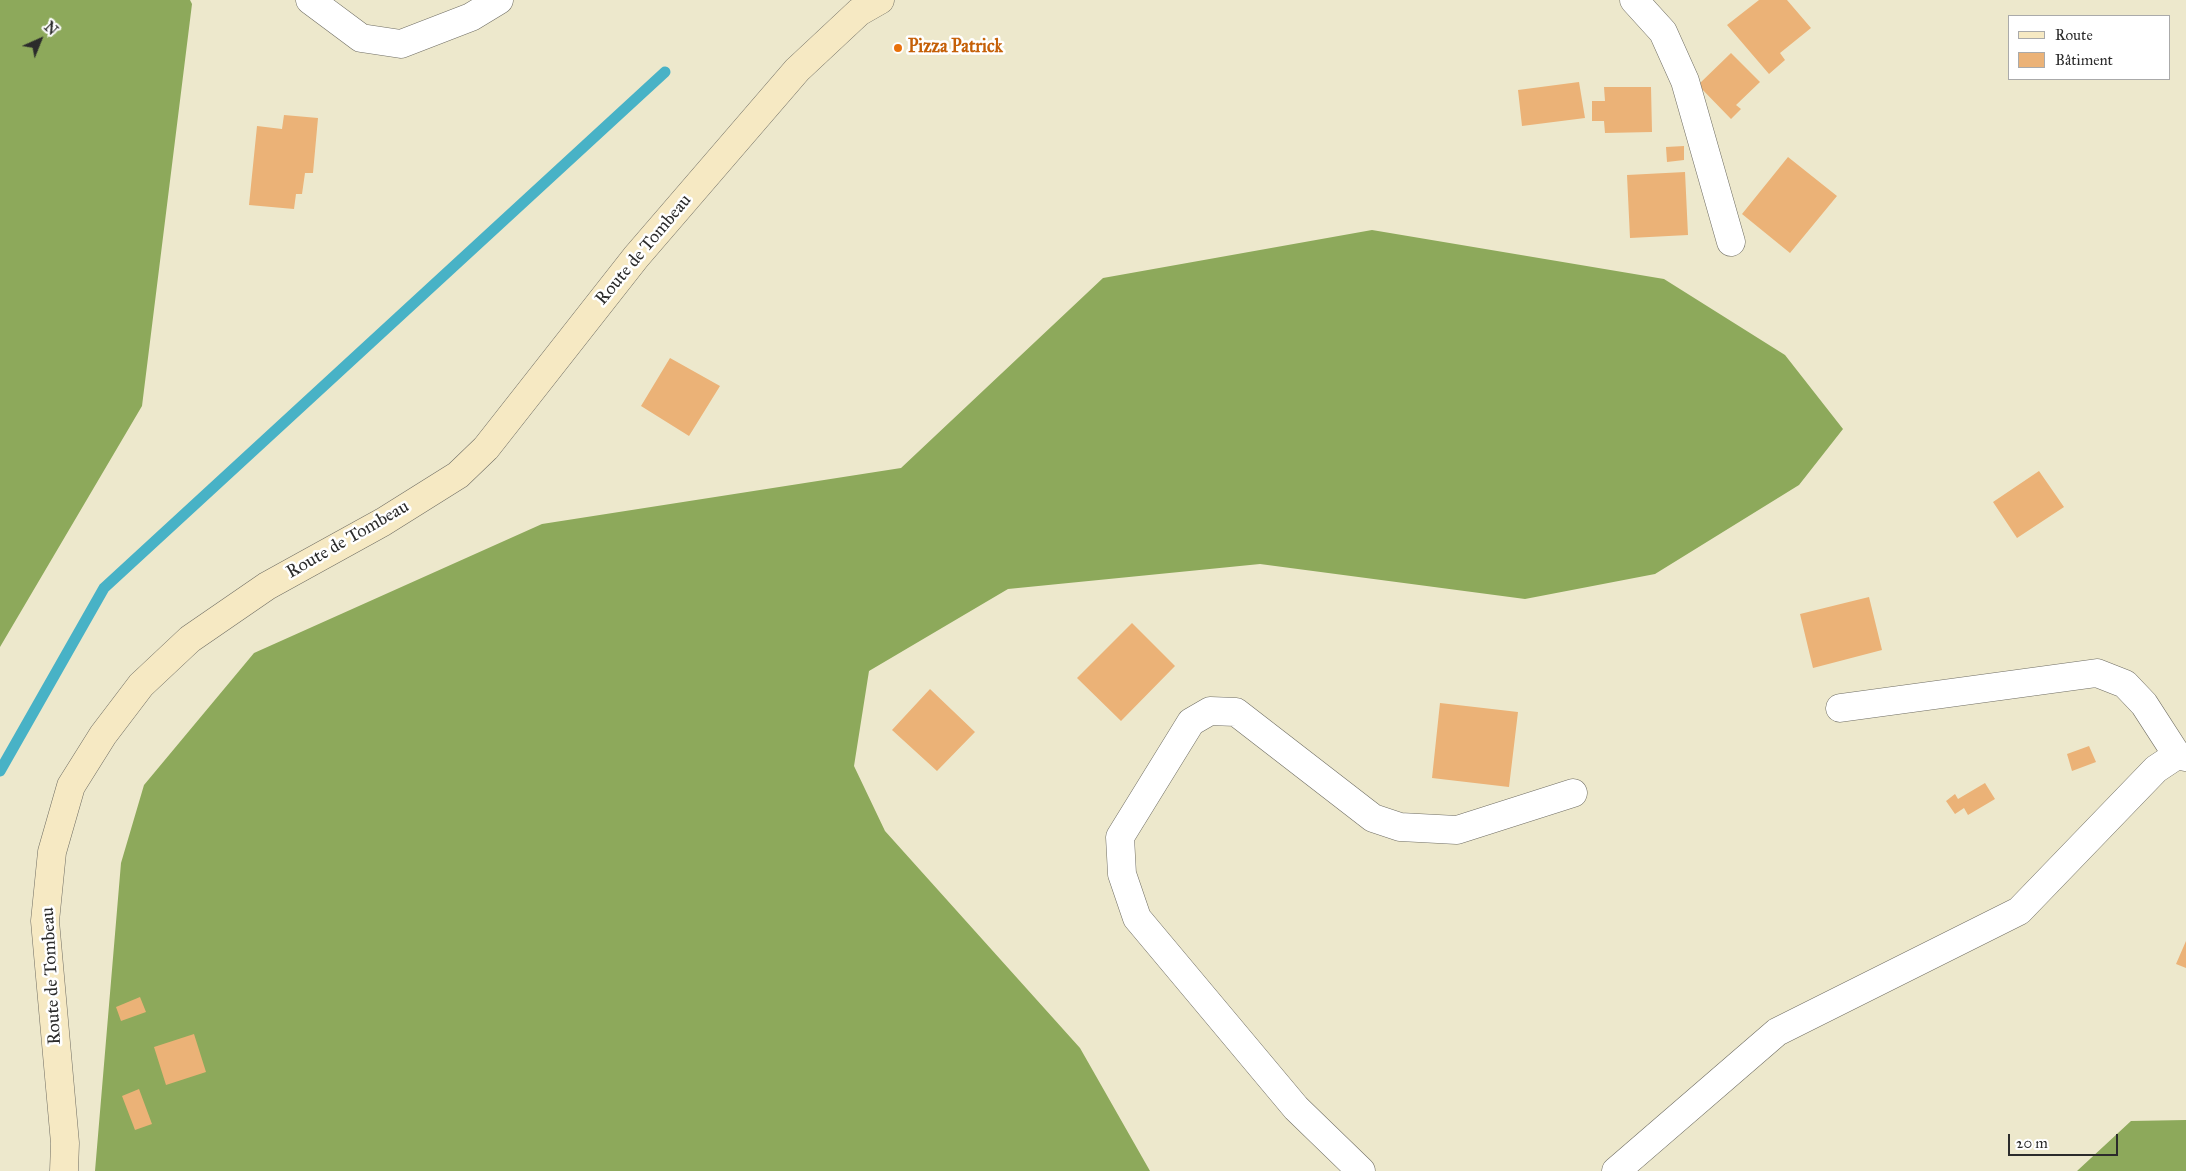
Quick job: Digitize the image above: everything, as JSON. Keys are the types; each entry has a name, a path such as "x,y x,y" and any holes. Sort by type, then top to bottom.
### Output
{"main road":[{"name":"Route de Tombeau","path":"64,1171 65,1143 45,921 52,852 71,786 103,735 141,684 190,639 267,586 383,522 458,475 486,448 636,257 797,70 859,12 880,0"}],"street":[{"path":"310,0 360,38 401,44 471,17 499,0"},
{"path":"1634,0 1663,32 1686,81 1731,242"},
{"path":"1616,1171 1777,1032 2019,911 2156,769 2181,756 2144,704 2125,684 2097,673 1840,708"},
{"path":"1361,1171 1296,1108 1137,918 1122,874 1120,837 1191,722 1210,711 1236,712 1372,818 1400,827 1457,830 1573,793"}],"green space":[{"path":"0,0 190,0 192,4 142,406 0,647"},
{"path":"1372,230 1664,279 1785,355 1843,429 1799,485 1655,574 1525,599 1260,564 1008,589 869,671 854,766 885,831 1080,1048 1150,1171 95,1171 121,863 144,785 254,653 542,524 901,468 1103,278"},
{"path":"2186,1120 2186,1171 2077,1171 2131,1121"}],"building":[{"path":"1759,0 1787,0 1811,28 1780,53 1785,60 1769,74 1727,25"},
{"path":"1731,53 1760,82 1736,105 1741,109 1731,119 1698,85"},
{"path":"1579,82 1585,118 1522,126 1518,90"},
{"path":"1604,87 1651,87 1652,132 1605,133 1604,121 1592,121 1592,101 1605,101"},
{"path":"284,115 318,118 313,173 305,173 302,194 296,194 294,209 249,205 257,126 282,129"},
{"path":"1684,146 1684,160 1667,162 1666,147"},
{"path":"1788,157 1837,196 1790,253 1742,214"},
{"path":"1685,172 1688,235 1630,238 1627,175"},
{"path":"670,358 720,386 689,436 641,406"},
{"path":"2039,471 2064,507 2017,538 1993,502"},
{"path":"1869,597 1882,650 1813,668 1800,614"},
{"path":"1132,623 1175,666 1121,721 1077,678"},
{"path":"930,689 975,732 937,771 892,730"},
{"path":"1440,703 1518,712 1509,787 1432,778"},
{"path":"2089,746 2096,762 2072,771 2067,754"},
{"path":"1985,783 1995,799 1968,815 1964,808 1955,814 1946,801 1955,794 1958,799"},
{"path":"2186,941 2186,968 2176,964"},
{"path":"140,997 146,1012 121,1021 116,1007"},
{"path":"194,1034 206,1072 166,1085 154,1047"},
{"path":"139,1089 152,1124 135,1130 122,1096"}],"waterway":[{"path":"0,771 104,588 665,72"}],"place":[{"name":"Pizza Patrick","path":"898,48"}]}
